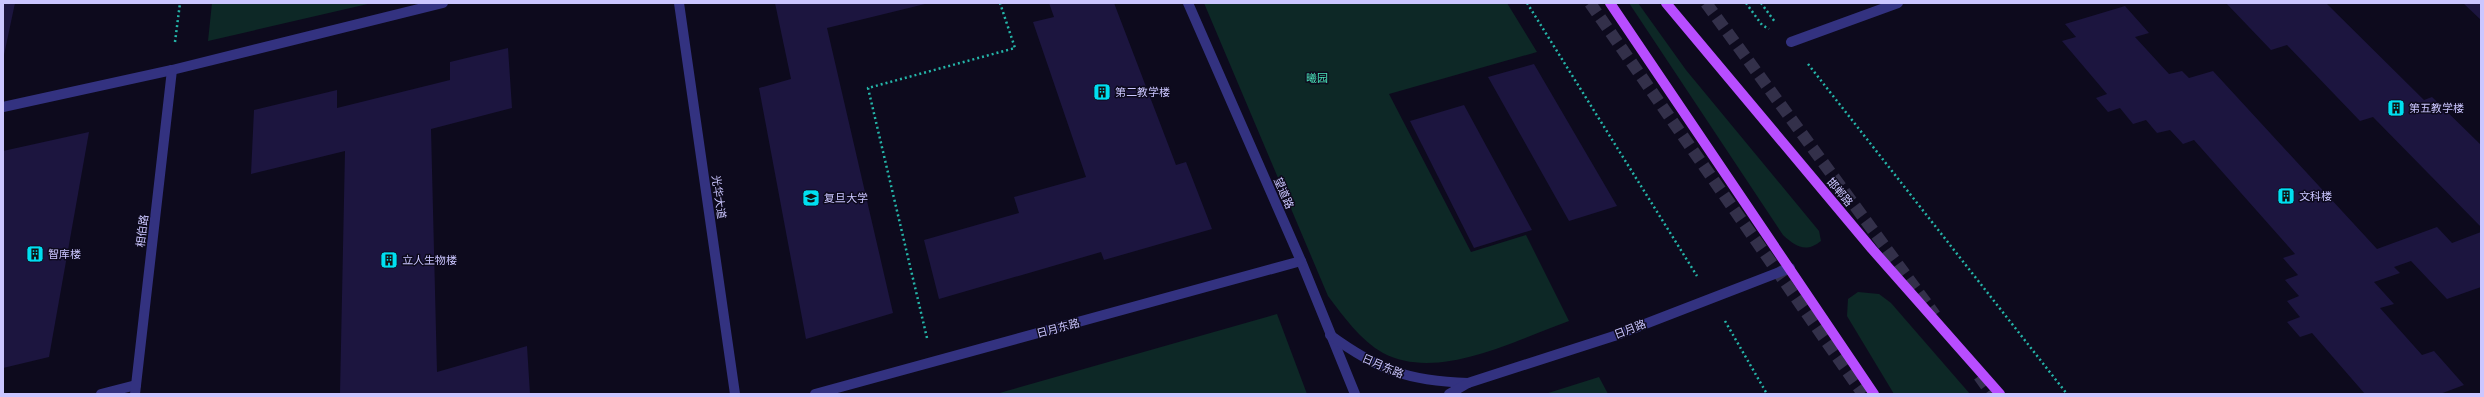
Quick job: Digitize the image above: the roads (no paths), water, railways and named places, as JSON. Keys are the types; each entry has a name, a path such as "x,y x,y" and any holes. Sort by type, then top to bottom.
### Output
{"main road":[{"path":"1610,3 1874,394"},
{"name":"邯郸路","path":"1666,3 1872,249 2000,394"}],"street":[{"path":"3,107 172,70 443,3"},
{"name":"光华大道","path":"679,3 735,394"},
{"name":"望道路","path":"1188,3 1301,261 1354,394"},
{"path":"1791,42 1898,3"},
{"name":"相伯路","path":"136,389 172,70"},
{"name":"日月东路","path":"815,394 1301,261"},
{"name":"日月路","path":"1468,383 1614,336 1790,268"},
{"name":"日月东路","path":"1329,334 1360,358 1396,374 1430,382 1468,383"},
{"path":"1449,394 1468,383"},
{"path":"101,394 136,389"}],"tunnel":[{"path":"1590,3 1863,394"},
{"path":"1706,3 1935,315"},
{"path":"1979,376 1992,394"}],"place":[{"name":"第二教学楼","path":"1102,92"},
{"name":"第五教学楼","path":"2396,108"},
{"name":"文科楼","path":"2286,196"},
{"name":"复旦大学","path":"811,198"},
{"name":"智库楼","path":"35,254"},
{"name":"立人生物楼","path":"389,260"}],"park label":[{"name":"曦园","path":"1317,78"}]}
